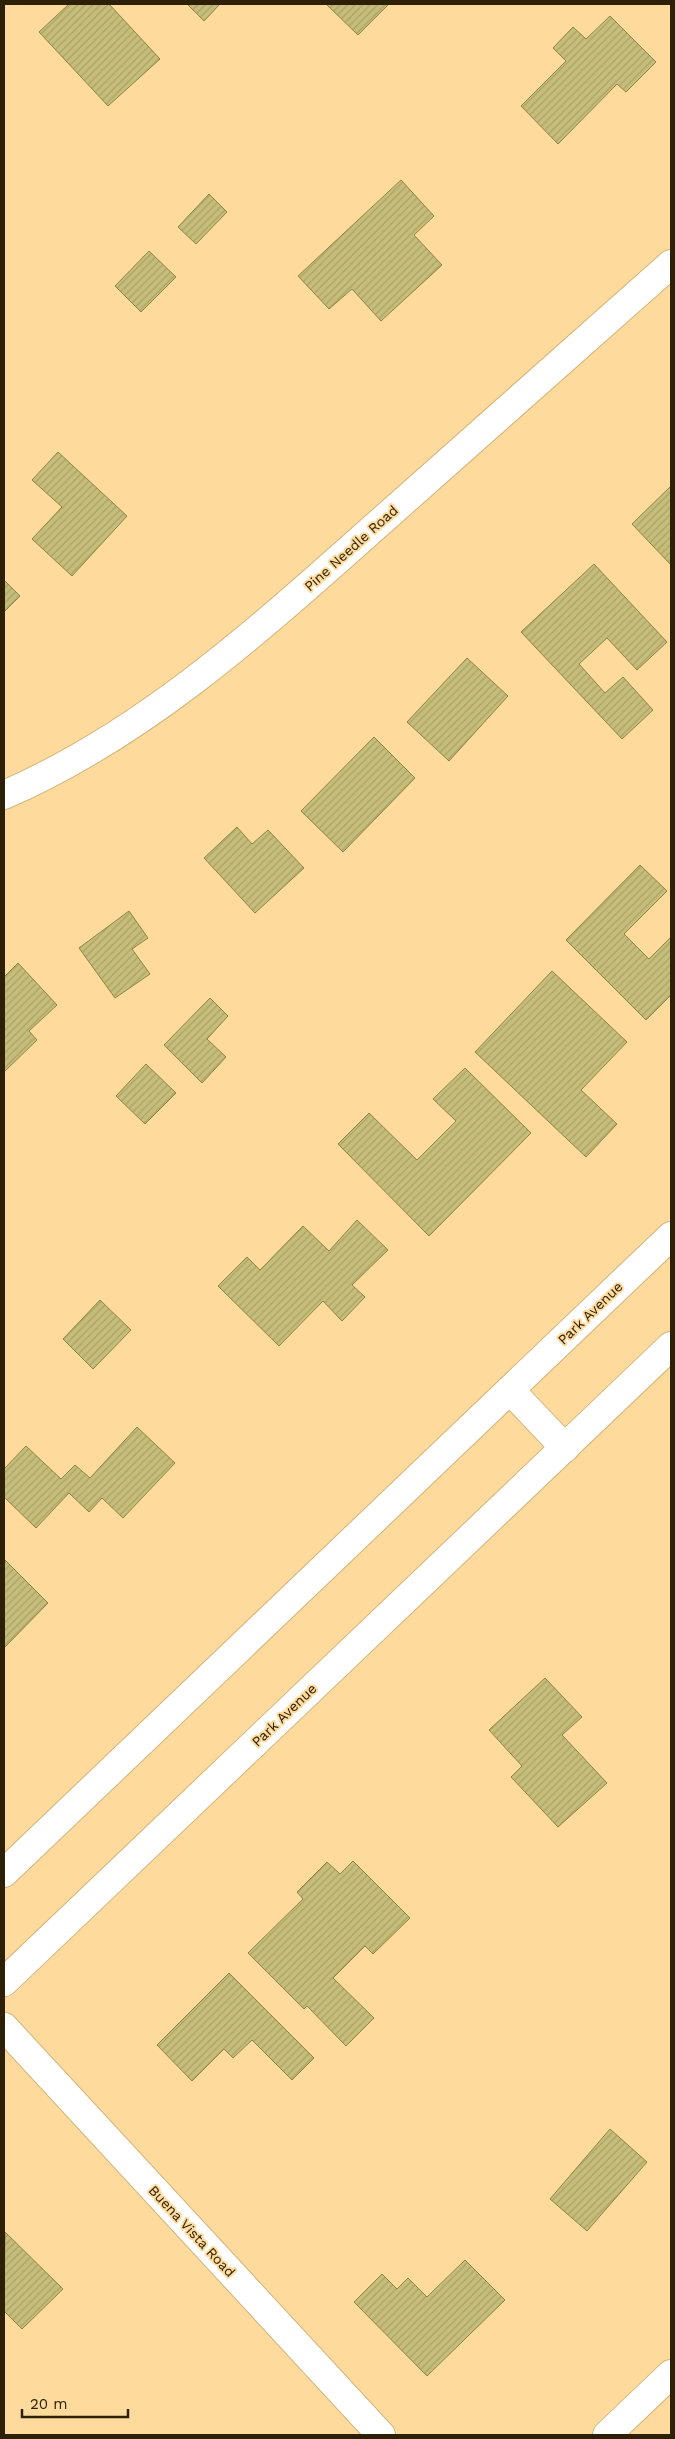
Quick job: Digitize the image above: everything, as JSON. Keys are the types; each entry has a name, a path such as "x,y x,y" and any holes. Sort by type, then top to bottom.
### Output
{"street":[{"name":"Pine Needle Road","path":"4,795 32,783 145,717 244,642 671,264"},
{"name":"Park Avenue","path":"4,1874 671,1236"},
{"name":"Park Avenue","path":"4,1982 671,1346"},
{"path":"510,1390 565,1448"},
{"name":"Buena Vista Road","path":"4,2027 381,2435"},
{"path":"608,2435 671,2374"}],"building":[{"path":"69,4 109,4 160,59 108,106 39,32"},
{"path":"187,4 220,4 204,21"},
{"path":"326,4 389,4 358,35"},
{"path":"610,16 656,62 626,92 617,84 558,144 521,106 566,61 553,48 573,27 586,39"},
{"path":"401,180 434,216 414,235 442,265 381,321 352,289 329,309 298,276"},
{"path":"209,194 227,212 196,244 178,227"},
{"path":"149,251 176,277 141,312 115,286"},
{"path":"58,452 127,516 72,576 32,539 62,507 32,480"},
{"path":"671,486 671,565 632,524"},
{"path":"594,564 667,642 637,670 607,638 579,664 605,693 623,677 653,710 622,739 521,632"},
{"path":"4,580 20,596 4,612"},
{"path":"467,658 508,696 449,761 407,722"},
{"path":"374,737 415,778 343,852 301,811"},
{"path":"237,827 252,844 268,830 304,868 255,913 204,858"},
{"path":"640,865 667,891 624,934 649,959 671,937 671,995 646,1020 566,940"},
{"path":"129,911 148,938 132,949 150,974 115,998 79,948"},
{"path":"18,963 57,1005 29,1031 37,1040 4,1072 4,977"},
{"path":"552,971 627,1042 581,1090 617,1124 586,1157 475,1052"},
{"path":"210,998 228,1016 207,1039 226,1057 202,1083 164,1045"},
{"path":"146,1064 176,1093 145,1124 116,1096"},
{"path":"465,1068 531,1133 429,1236 338,1144 369,1113 417,1160 456,1121 433,1099"},
{"path":"357,1220 388,1250 352,1285 365,1297 342,1321 323,1301 279,1346 218,1286 247,1257 260,1270 303,1226 329,1251"},
{"path":"100,1300 131,1330 93,1369 63,1339"},
{"path":"137,1427 175,1463 123,1518 102,1498 89,1512 69,1493 36,1528 4,1497 4,1469 26,1446 61,1479 75,1465 90,1478"},
{"path":"4,1559 48,1603 4,1648"},
{"path":"545,1678 582,1717 562,1735 607,1783 558,1827 511,1777 522,1766 489,1730"},
{"path":"353,1861 410,1918 373,1954 365,1946 333,1978 374,2018 346,2046 307,2006 304,2009 248,1953 303,1899 297,1892 327,1862 340,1874"},
{"path":"229,1973 314,2058 292,2080 252,2040 233,2058 224,2049 192,2081 157,2045"},
{"path":"610,2129 647,2162 587,2231 550,2199"},
{"path":"5,2232 63,2289 22,2329 4,2311"},
{"path":"465,2260 505,2300 427,2376 354,2302 382,2274 397,2289 408,2278 427,2297"}]}
